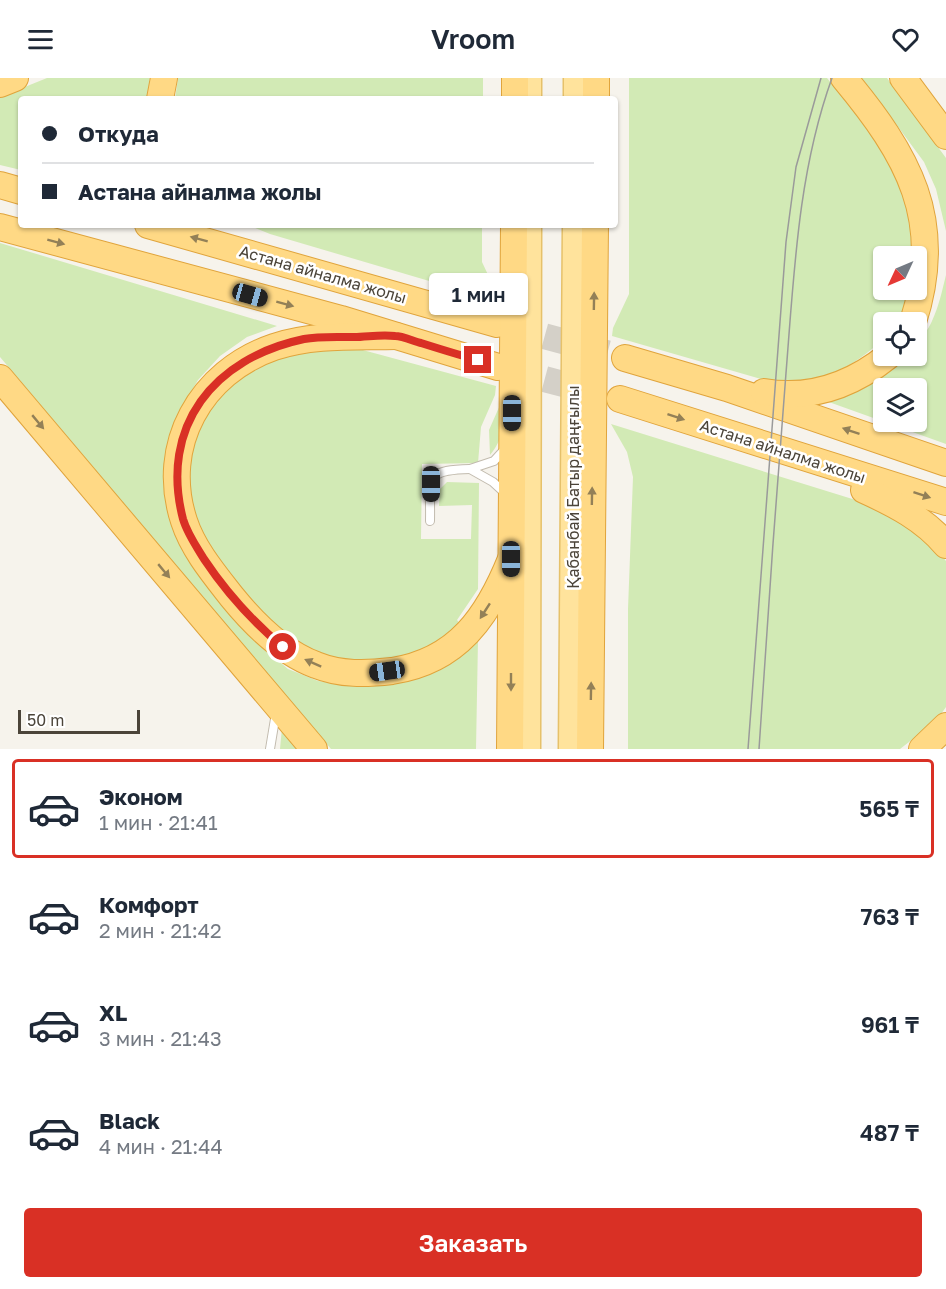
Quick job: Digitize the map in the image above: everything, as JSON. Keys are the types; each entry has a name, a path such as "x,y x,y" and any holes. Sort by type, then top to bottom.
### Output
{"highway":[{"path":"0,84 15,78"},
{"path":"161,96 164,78"},
{"path":"514,96 515,78"},
{"path":"596,78 596,96"},
{"path":"844,78 880,121 898,147 915,174 928,207 934,242 931,273 918,312"},
{"path":"903,78 946,136"},
{"path":"0,185 18,190"},
{"path":"0,227 396,336 498,367"},
{"name":"Астана айналма жолы","path":"159,228 497,324"},
{"path":"227,228 238,236 351,282"},
{"path":"510,749 514,228"},
{"path":"590,749 595,228"},
{"path":"396,336 306,339 274,347 250,357 224,374 209,388 184,432 178,463 178,487 183,520 192,539 216,576 243,611 262,629 283,647 315,665 345,673 372,674 402,669 430,660 454,646 473,629 485,612 501,585 511,559"},
{"path":"625,358 711,383 946,463"},
{"path":"711,383 779,394 812,393 838,386 875,366"},
{"path":"0,378 314,749"},
{"name":"Астана айналма жолы","path":"620,399 946,502"},
{"path":"774,448 894,504 922,522 946,545"},
{"path":"922,749 946,726"}],"main road":[{"path":"529,78 529,96"},
{"path":"576,78 576,96"},
{"path":"528,749 529,228"},
{"name":"Қабанбай Батыр даңғылы","path":"571,749 575,228"}],"lane":[{"path":"430,521 433,477 439,472 470,469 494,461 504,452 512,437"},
{"path":"470,469 493,482 512,501"},
{"path":"270,749 277,706"}],"green space":[{"path":"47,78 150,78 147,96 18,96 18,169 0,165 0,97"},
{"path":"178,78 483,78 483,96 175,96"},
{"path":"629,78 827,78 869,129 909,189 915,246 873,246 873,300 909,300 902,312 873,312 873,348 855,362 827,376 797,381 761,379 612,336 613,328 629,294"},
{"path":"862,78 887,78 946,158 946,231 936,189 924,162"},
{"path":"255,228 482,228 482,262 498,296 497,301"},
{"path":"0,243 277,326 247,337 220,356 198,380 180,411 168,509 179,542 191,565 223,606 257,643 288,669 318,681 353,686 394,683 432,672 453,662 478,640 476,749 331,749 0,357"},
{"path":"946,275 946,444 913,432 927,432 927,378 874,378 894,366 927,366 927,330"},
{"path":"359,349 496,386 495,395 481,427 478,463 422,464 421,539 471,539 472,505 439,506 440,489 447,482 479,483 478,589 457,620 462,626 416,655 388,660 358,661 329,657 302,646 274,626 207,546 199,530 191,497 190,462 196,437 214,404 241,376 257,365 291,351"},
{"path":"873,378 873,418 826,401"},
{"path":"504,396 501,434 490,455 489,430"},
{"path":"611,424 875,506 921,531 946,561 946,707 936,721 900,749 628,749 628,609 633,477 627,452"},
{"path":"282,728 299,749 280,749"}],"tunnel":[{"path":"507,326 625,358"},
{"path":"507,369 593,392"}],"tram line":[{"path":"748,749 786,242 796,167 821,78"},
{"path":"759,749 775,514 799,224 812,150 832,78"}],"route":[{"path":"283,647 243,611 216,576 192,539 183,520 178,487 178,463 184,432 209,388 224,374 250,357 274,347 306,339 396,336 478,360"}]}
